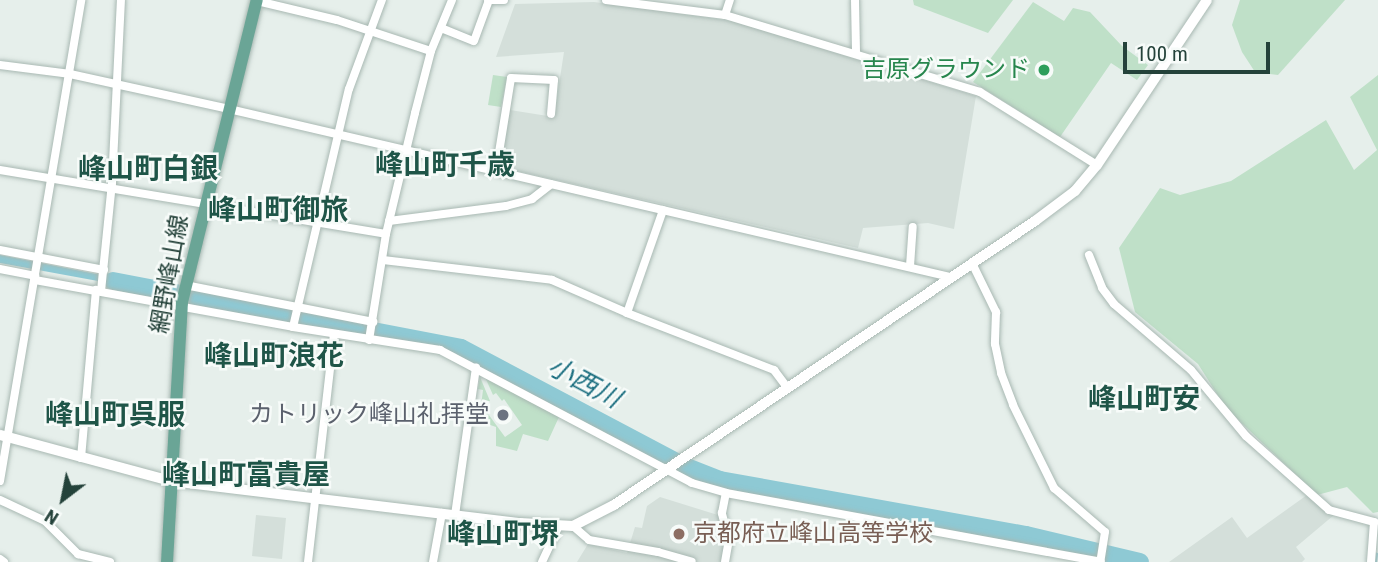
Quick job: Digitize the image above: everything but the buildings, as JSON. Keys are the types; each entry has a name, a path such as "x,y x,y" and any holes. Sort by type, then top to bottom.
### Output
{"main road":[{"name":"網野峰山線","path":"166,562 184,287 256,2"}],"street":[{"path":"0,481 4,437 35,276 81,0"},
{"path":"81,458 104,271 121,0"},
{"path":"293,325 349,89 382,0"},
{"path":"369,337 386,234 406,150 431,51 452,0"},
{"path":"441,28 474,41 489,0 504,0"},
{"path":"606,0 725,15 980,92 1097,164"},
{"path":"725,15 730,0"},
{"path":"855,0 856,54"},
{"path":"4,437 171,481 558,527 573,526 614,505 1074,191 1097,164 1207,0"},
{"path":"256,2 370,30 431,51"},
{"path":"0,65 70,74 229,108 950,277"},
{"path":"496,171 511,78 554,80 551,114"},
{"path":"0,170 205,202 318,225 386,234"},
{"path":"389,221 506,206 532,199 551,184"},
{"path":"626,313 663,210"},
{"path":"910,266 913,227"},
{"path":"0,250 104,271"},
{"path":"1089,255 1102,288 1114,304 1191,370 1246,436 1329,510 1374,522 1371,562"},
{"path":"383,260 552,281 626,313 774,370 786,386"},
{"path":"0,269 334,334 369,337 440,350 692,483 726,493 1100,562 1105,532 1054,488 1013,405 1001,373 995,344 996,313 972,263"},
{"path":"184,287 372,323"},
{"path":"298,562 308,558 334,334"},
{"path":"455,515 476,367"},
{"path":"725,562 729,540 722,513 726,493"},
{"path":"0,500 45,521 78,558 110,562"},
{"path":"433,562 442,513"},
{"path":"573,526 589,540 658,552 692,562"},
{"path":"542,562 558,527"}],"shaded area":[{"path":"594,2 732,21 976,96 954,229 928,223 863,228 858,248 504,168 500,163 510,110 554,117 564,52 496,57 515,4"},
{"path":"1307,495 1334,515 1296,547 1305,559 1302,562 1169,562 1232,517 1247,538"},
{"name":"京都府立峰山高等学校","path":"660,497 721,516 727,539 723,562 577,562 588,544 627,553 635,527 642,528 647,506"},
{"path":"256,515 286,518 282,559 252,556"}],"green space":[{"path":"913,0 1013,0 988,33 914,5"},
{"path":"1240,0 1345,0 1278,75 1255,72 1242,52 1232,25"},
{"name":"吉原グラウンド","path":"1033,2 1064,21 1073,8 1090,12 1122,46 1148,65 1137,80 1111,63 1060,137 973,82"},
{"path":"493,75 507,77 501,107 488,105"},
{"path":"1378,75 1378,512 1373,513 1347,487 1317,495 1226,408 1198,364 1135,312 1119,248 1160,188 1180,195 1231,181 1326,120 1354,170 1377,150 1350,97"},
{"path":"377,324 434,335 463,344 588,410 462,346"},
{"path":"480,377 490,401 483,407 505,437 522,425 504,399 502,401 496,393 493,395 485,377 559,417 548,441 523,434 517,451 496,446 496,427 479,421 483,390 478,389"}],"water":[{"path":"0,255 137,282 136,288 0,263"}],"waterway":[{"name":"小西川","path":"113,281 461,348 682,465 720,480 1026,535 1140,562"},
{"path":"1375,562 1376,554"}],"place":[{"name":"吉原グラウンド","path":"1044,70"},
{"name":"カトリック峰山礼拝堂","path":"503,415"},
{"name":"京都府立峰山高等学校","path":"679,534"}],"district":[{"name":"峰山町千歳","path":"445,165"},
{"name":"峰山町白銀","path":"148,169"},
{"name":"峰山町御旅","path":"278,210"},
{"name":"峰山町浪花","path":"274,356"},
{"name":"峰山町安","path":"1144,399"},
{"name":"峰山町呉服","path":"115,415"},
{"name":"峰山町富貴屋","path":"246,475"},
{"name":"峰山町堺","path":"503,534"}]}
